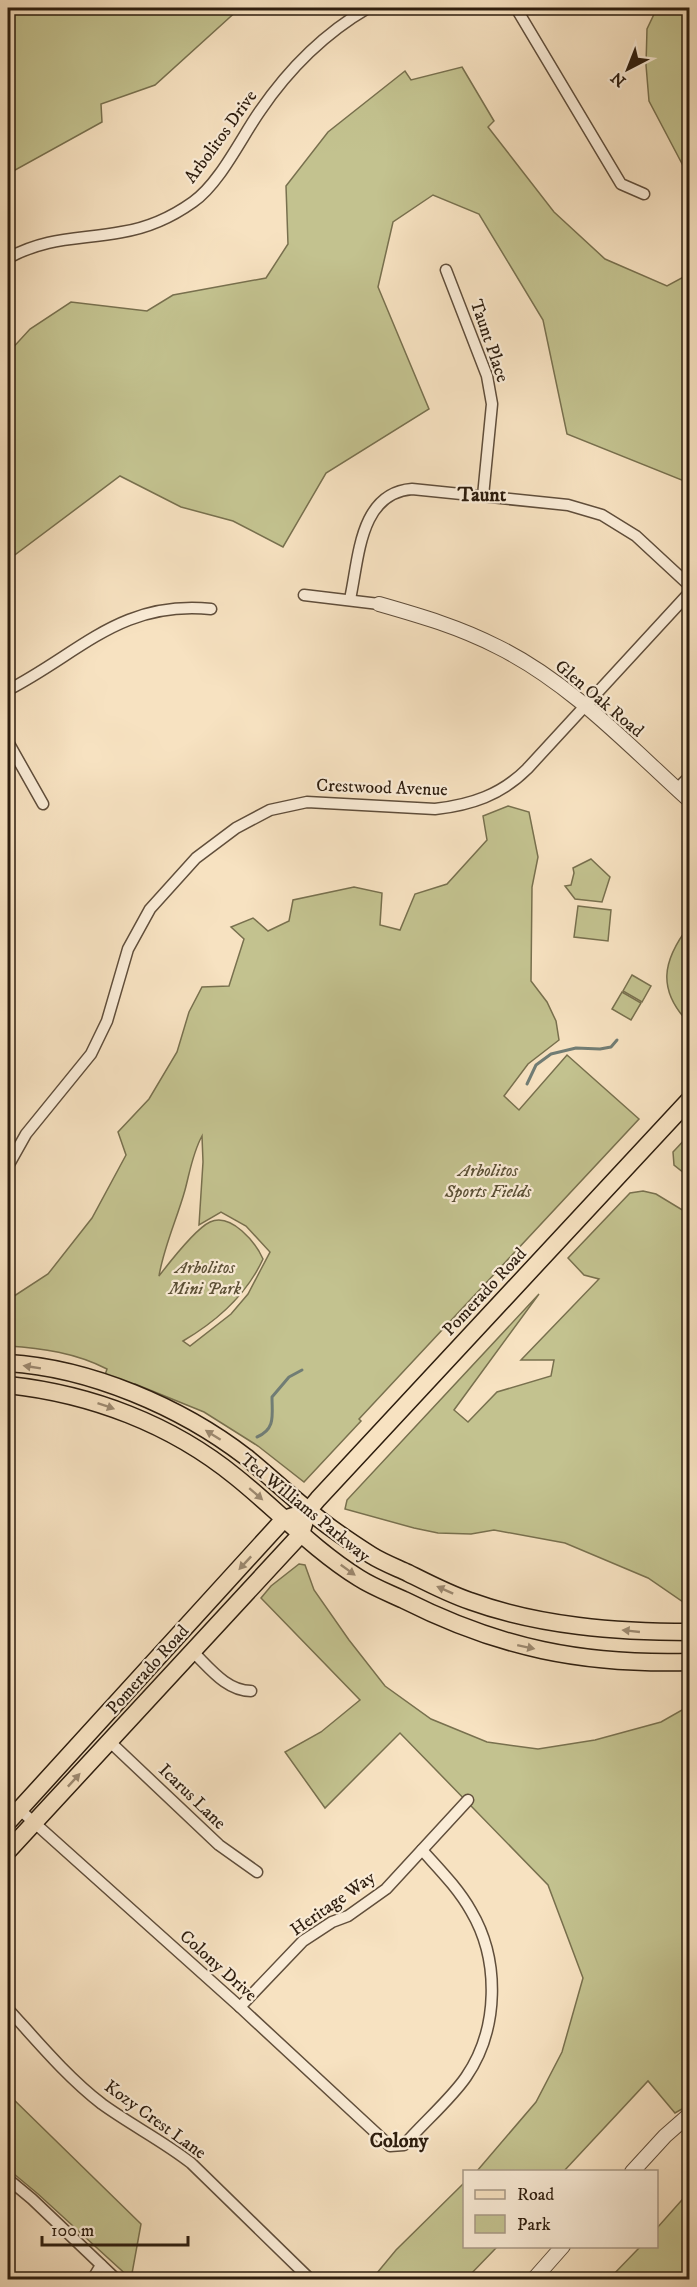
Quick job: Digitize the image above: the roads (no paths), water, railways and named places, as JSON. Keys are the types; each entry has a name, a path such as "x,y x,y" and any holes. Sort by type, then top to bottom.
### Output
{"main road":[{"name":"Pomerado Road","path":"8,1851 301,1534 308,1511 690,1099"},
{"name":"Ted Williams Parkway","path":"8,1364 43,1368 88,1379 127,1391 169,1409 246,1457 308,1511 373,1556 469,1601 571,1625 639,1632 690,1632"},
{"name":"Ted Williams Parkway","path":"8,1385 53,1391 105,1405 170,1433 219,1463 301,1534 359,1578 444,1620 505,1642 567,1656 641,1664 690,1662"},
{"name":"Pomerado Road","path":"13,1815 284,1519 308,1511"}],"street":[{"name":"Arbolitos Drive","path":"8,258 23,250 54,240 123,232 151,225 195,201 215,178 261,108 299,62 346,21 368,8"},
{"path":"516,8 621,184 644,194"},
{"name":"Taunt Place","path":"446,270 487,376 492,404 483,496"},
{"path":"351,599 365,525 371,513 386,497 400,490 412,489 568,505 602,515 636,536 690,586"},
{"name":"Crestwood Avenue","path":"8,1166 26,1134 91,1054 107,1021 128,950 150,909 196,858 236,828 270,810 307,802 435,809 455,807 488,798 519,777 690,592"},
{"name":"Glen Oak Road","path":"304,595 379,604 443,622 500,648 557,683 690,801"},
{"path":"8,690 112,626 174,608 211,609"},
{"path":"8,741 43,804"},
{"path":"677,789 690,776"},
{"path":"192,1651 230,1686 241,1691 251,1690"},
{"name":"Icarus Lane","path":"110,1741 219,1845 257,1872"},
{"name":"Heritage Way","path":"240,2007 303,1941 332,1922 348,1916 386,1889 468,1800"},
{"name":"Colony Drive","path":"13,1815 34,1823 240,2007 390,2146 404,2145 466,2077 482,2046 491,2007 491,1974 487,1946 472,1912 462,1897 422,1850"},
{"name":"Kozy Crest Lane","path":"8,2009 77,2084 190,2163 311,2280"},
{"path":"634,2170 665,2136 690,2114"},
{"path":"8,2179 117,2280"},
{"path":"533,2280 562,2248"},
{"path":"92,2280 101,2265"}],"waterway":[{"path":"527,1084 536,1065 551,1054 576,1048 611,1047 617,1040"},
{"path":"257,1437 267,1430 272,1421 272,1397 289,1377 302,1370"}],"district":[{"name":"Taunt","path":"482,495"},
{"name":"Colony","path":"399,2141"}],"park label":[{"name":"Arbolitos Sports Fields","path":"488,1181"},
{"name":"Arbolitos Mini Park","path":"205,1278"}]}
